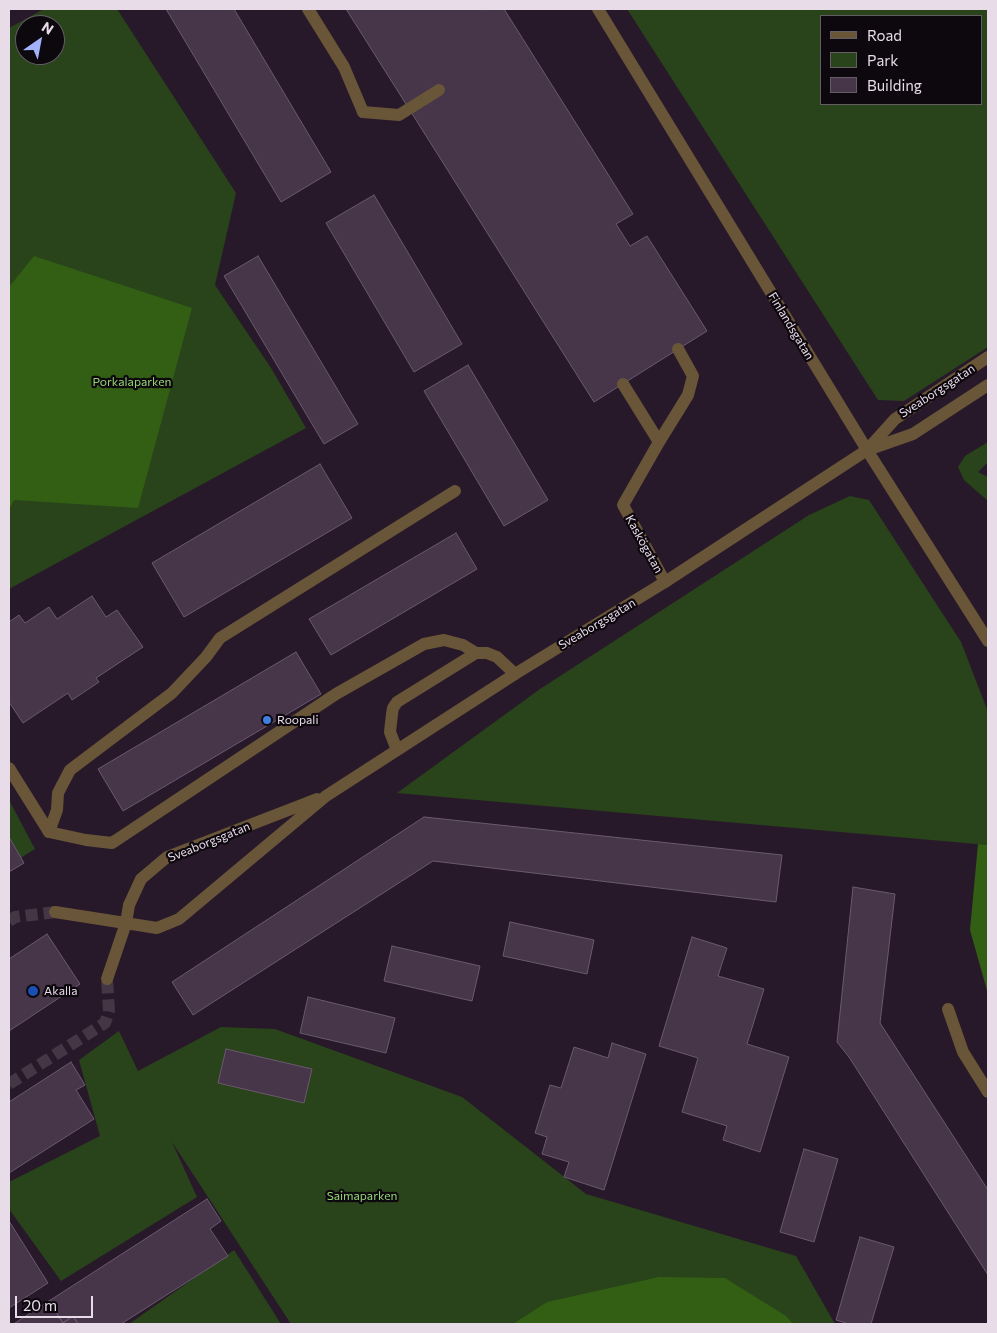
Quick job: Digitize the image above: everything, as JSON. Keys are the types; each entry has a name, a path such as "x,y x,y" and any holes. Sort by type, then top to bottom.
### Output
{"street":[{"path":"308,9 344,66 362,112 399,114 439,90"},
{"name":"Finlandsgatan","path":"598,9 867,450 988,641"},
{"path":"622,384 659,442 688,395 693,376 678,349"},
{"name":"Sveaborgsgatan","path":"867,450 895,419 988,357"},
{"name":"Sveaborgsgatan","path":"55,912 156,928 179,919 326,796 516,674 665,582 867,450 913,434 988,385"},
{"name":"Kaskögatan","path":"659,442 623,505 665,582"},
{"path":"49,832 57,810 58,793 70,770 172,693 206,657 220,638 455,491"},
{"path":"9,768 49,832 86,840 112,843 336,694 424,644 444,640 462,645 476,653 487,653 497,657 516,674"},
{"path":"397,750 390,732 393,708 397,702 476,653"},
{"name":"Sveaborgsgatan","path":"107,979 126,923 129,905 141,879 167,857 326,796"},
{"path":"948,1009 963,1052 988,1092"}],"green space":[{"name":"Porkalaparken","path":"44,9 117,9 236,193 215,285 271,368 306,428 9,589 9,28 15,25 15,65 65,65 65,15 33,15"},
{"path":"627,9 988,9 988,347 904,401 878,400"},
{"path":"34,256 192,308 138,508 14,500 9,510 9,287"},
{"path":"988,442 988,462 978,472 988,477 988,501 964,480 958,467 965,456"},
{"path":"850,496 869,500 961,642 988,712 988,845 397,793 540,689 809,515"},
{"path":"9,800 35,849 9,865"},
{"path":"978,844 988,845 988,994 970,930"},
{"name":"Saimaparken","path":"221,1027 275,1029 462,1097 586,1194 796,1256 835,1324 291,1324 172,1142 197,1197 61,1281 9,1209 9,1182 100,1136 79,1060 119,1031 138,1071"},
{"path":"234,1250 281,1324 129,1324"},
{"path":"659,1277 725,1278 786,1316 793,1324 513,1324 547,1302"}],"building":[{"path":"166,9 234,9 331,172 281,202"},
{"path":"346,9 504,9 633,214 616,224 630,246 647,236 707,331 594,402"},
{"path":"374,195 462,344 414,372 326,223"},
{"path":"258,256 358,424 324,444 224,276"},
{"path":"468,365 548,500 504,526 424,391"},
{"path":"320,464 352,518 184,617 152,563"},
{"path":"456,533 477,569 331,655 309,619"},
{"path":"92,596 106,617 117,610 143,647 96,678 99,682 72,700 68,693 23,723 9,702 9,622 19,615 25,623 49,607 57,619"},
{"path":"296,652 321,694 123,811 98,769"},
{"path":"424,817 782,855 776,902 433,861 193,1015 172,982"},
{"path":"9,837 24,863 9,872"},
{"path":"853,887 895,894 880,1023 988,1190 988,1275 849,1057 837,1042"},
{"path":"510,922 594,940 587,974 503,956"},
{"path":"47,934 80,984 9,1031 9,959"},
{"path":"692,937 727,948 718,976 764,989 747,1044 789,1057 760,1152 723,1140 727,1126 682,1112 698,1058 659,1046"},
{"path":"392,946 480,966 472,1001 384,981"},
{"path":"308,997 395,1018 386,1053 300,1033"},
{"path":"612,1043 646,1054 604,1190 564,1177 569,1162 542,1154 547,1137 535,1133 550,1085 561,1088 574,1047 608,1058"},
{"path":"226,1049 312,1069 304,1103 218,1083"},
{"path":"71,1062 85,1085 76,1090 94,1119 9,1173 9,1102"},
{"path":"804,1149 838,1159 814,1242 780,1232"},
{"path":"207,1199 221,1221 210,1229 228,1256 121,1324 78,1324 73,1316 63,1323 49,1301"},
{"path":"9,1221 48,1283 9,1308"},
{"path":"860,1237 894,1247 871,1324 849,1324 836,1320"},
{"path":"49,1301 63,1323 73,1316 78,1324 15,1323"}],"tunnel":[{"path":"9,921 15,917 55,912"},
{"path":"9,1084 105,1023 109,1011 107,979"}],"place":[{"name":"Roopali","path":"267,720"},
{"name":"Akalla","path":"33,991"}]}
